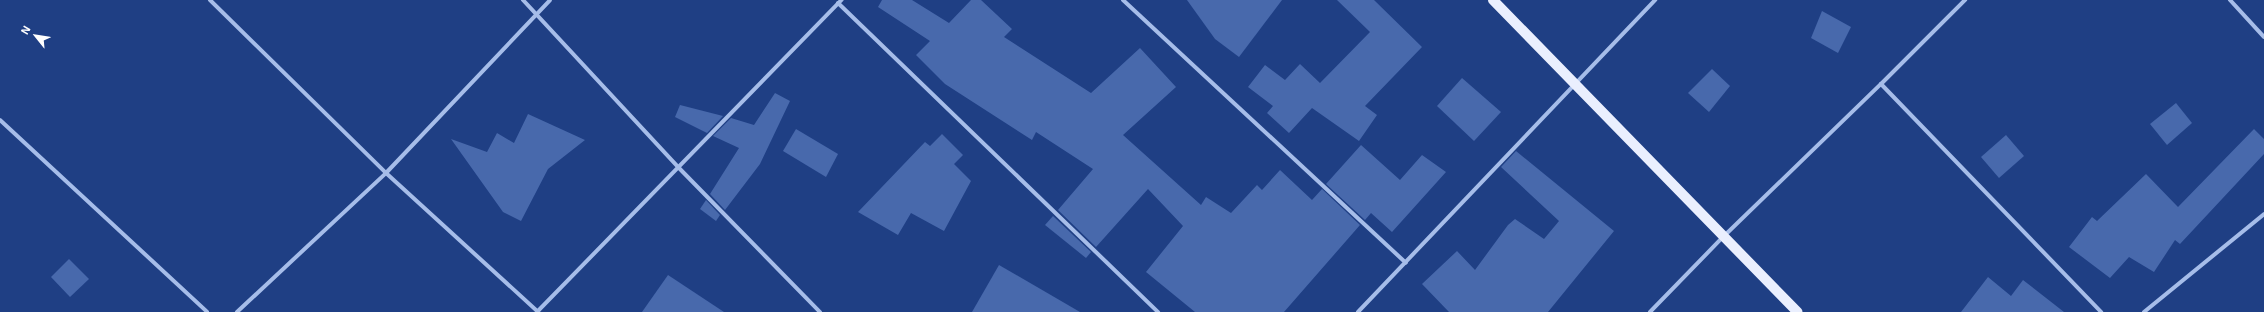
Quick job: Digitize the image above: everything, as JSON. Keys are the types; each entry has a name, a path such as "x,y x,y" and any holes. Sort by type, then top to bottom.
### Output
{"main road":[{"path":"1493,0 1573,85 1797,312"}],"street":[{"path":"210,0 386,173 538,312 839,1 1158,312"},
{"path":"524,0 678,167 820,312"},
{"path":"238,312 386,173 550,0"},
{"path":"1123,0 1406,263"},
{"path":"1358,312 1655,0"},
{"path":"1650,312 1723,236 1882,84 1965,0"},
{"path":"2230,0 2264,37"},
{"path":"1882,84 2102,312"},
{"path":"0,120 207,312"},
{"path":"2144,312 2264,214"}],"building":[{"path":"882,0 912,0 949,23 971,0 981,0 1012,29 1004,37 1091,93 1140,48 1176,87 1123,135 1201,205 1206,197 1231,213 1257,185 1262,190 1280,170 1312,200 1322,189 1360,225 1284,312 1195,312 1146,272 1183,226 1148,189 1096,247 1058,210 1093,169 1036,132 1032,140 945,84 916,55 930,41 878,7"},
{"path":"1187,0 1282,0 1239,57 1215,39"},
{"path":"1337,0 1374,0 1422,47 1365,106 1377,115 1359,141 1312,108 1289,133 1267,113 1273,106 1248,87 1265,65 1285,80 1300,64 1320,83 1370,32"},
{"path":"1822,11 1851,27 1838,53 1811,38"},
{"path":"1712,69 1730,86 1709,112 1688,93"},
{"path":"1462,78 1501,112 1474,141 1437,106"},
{"path":"775,93 790,101 760,164 725,210 710,194 739,148 713,136 731,118 754,125"},
{"path":"2176,103 2192,123 2167,145 2150,124"},
{"path":"680,105 723,116 707,133 675,117"},
{"path":"528,114 585,140 548,169 521,221 503,212 451,139 487,152 497,133 514,143"},
{"path":"796,129 838,154 826,177 783,151"},
{"path":"2254,129 2264,139 2264,154 2180,244 2175,240 2154,272 2129,257 2110,278 2069,247 2092,217 2097,221 2146,174 2178,207"},
{"path":"942,134 963,155 954,164 971,181 944,231 911,213 898,235 858,212 925,142 930,146"},
{"path":"2006,135 2024,156 1999,178 1981,157"},
{"path":"1361,145 1400,180 1422,155 1446,172 1392,232 1371,213 1365,220 1326,184"},
{"path":"1516,151 1614,231 1548,312 1449,312 1422,284 1457,251 1475,270 1508,225 1515,219 1544,239 1559,221 1501,167"},
{"path":"706,200 720,215 716,221 700,209"},
{"path":"1053,216 1091,252 1086,258 1045,225"},
{"path":"69,259 89,279 70,297 51,277"},
{"path":"999,265 1080,312 972,312"},
{"path":"668,275 724,312 642,312"},
{"path":"1988,277 2011,296 2023,280 2064,312 1961,312"}]}
